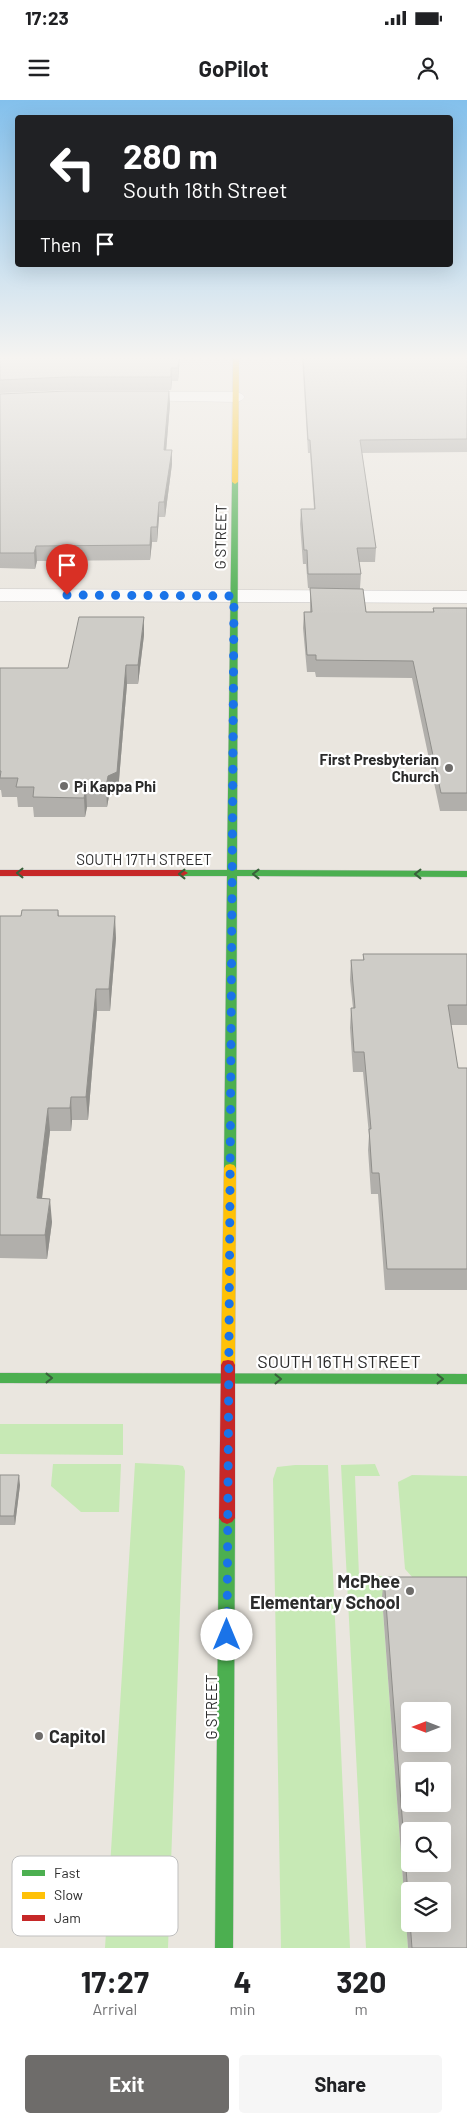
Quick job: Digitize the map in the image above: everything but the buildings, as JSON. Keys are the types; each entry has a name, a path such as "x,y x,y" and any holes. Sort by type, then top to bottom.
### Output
{"street":[{"name":"G STREET","path":"224,1948 231,874 236,443"},
{"path":"0,595 467,597"},
{"name":"SOUTH 17TH STREET","path":"0,873 467,874"},
{"name":"SOUTH 16TH STREET","path":"0,1378 467,1379"}],"green space":[{"path":"0,1424 123,1424 123,1455 0,1454"},
{"path":"135,1463 178,1465 183,1466 185,1471 171,1856 111,1856"},
{"path":"53,1464 121,1464 119,1512 81,1512 51,1486"},
{"path":"375,1464 380,1476 355,1476 359,1576 386,1576 388,1588 382,1598 403,1882 401,1882 401,1932 407,1932 408,1948 366,1948 341,1465"},
{"path":"328,1465 350,1948 281,1948 273,1479 277,1467"},
{"path":"412,1475 467,1476 467,1578 413,1578 405,1569 398,1482"},
{"path":"106,1936 168,1936 168,1948 105,1948"}],"traffic: fast":[{"path":"230,1168 235,482"},
{"path":"183,873 467,874"},
{"path":"0,1378 467,1379"},
{"path":"224,1948 227,1518"}],"traffic: slow":[{"path":"235,443 235,482"},
{"path":"228,1365 230,1168"}],"traffic: jam":[{"path":"0,873 183,873"},
{"path":"227,1518 228,1365"}],"place":[{"name":"First Presbyterian Church","path":"449,768"},
{"name":"Pi Kappa Phi","path":"64,786"},
{"name":"McPhee Elementary School","path":"410,1591"},
{"name":"Capitol","path":"39,1736"}],"route":[{"path":"67,595 234,596 227,1635"}]}
